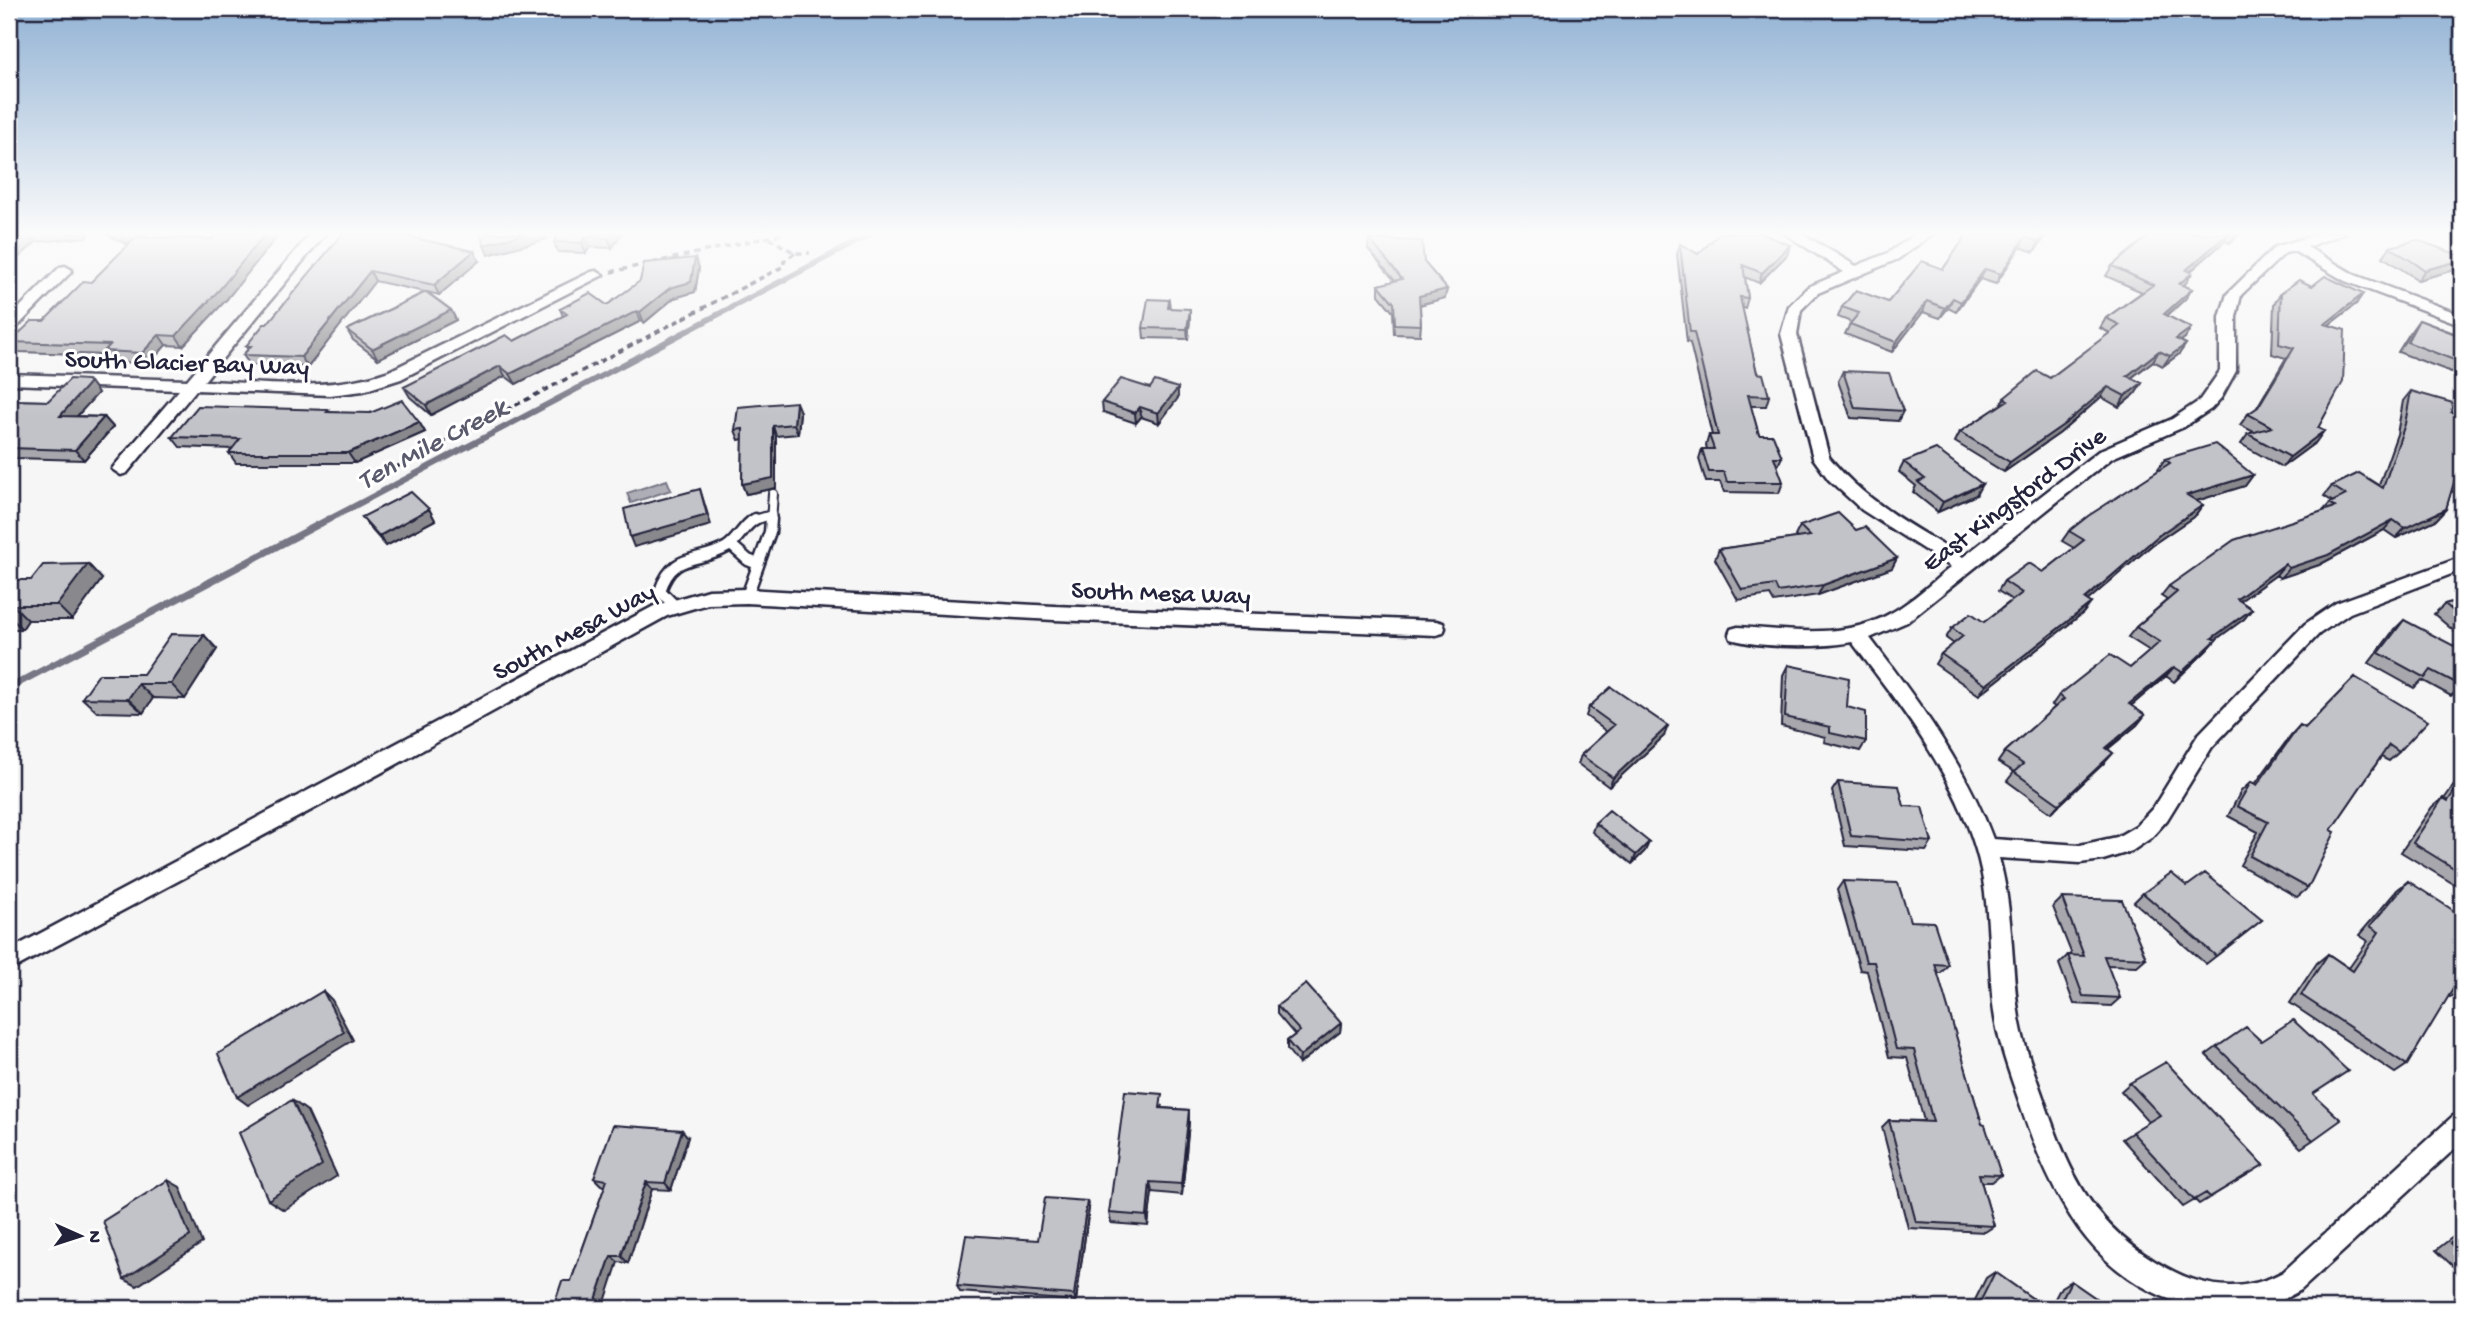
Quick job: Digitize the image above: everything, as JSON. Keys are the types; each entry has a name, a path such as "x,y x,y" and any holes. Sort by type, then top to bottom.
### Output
{"street":[{"path":"9,327 41,294"},
{"path":"121,469 267,294"},
{"name":"South Glacier Bay Way","path":"9,379 330,390 363,386 395,375 557,294"},
{"path":"1809,294 1794,309 1789,334 1821,458 1847,491 1964,566"},
{"name":"East Kingsford Drive","path":"1738,634 1832,639 1858,636 1882,628 1900,617 2106,454 2178,423 2205,405 2215,394 2228,371 2228,317 2234,294"},
{"path":"2394,294 2462,320"},
{"path":"1986,847 2065,855 2097,853 2124,845 2146,831 2161,813 2192,757 2205,741 2312,629 2343,608 2462,563"},
{"name":"South Mesa Way","path":"9,961 674,606 709,597 747,596 1054,613 1436,628"},
{"path":"1858,636 1913,708 1945,759 1969,805 1986,847 1996,886 2006,1011 2012,1044 2055,1168 2074,1206 2104,1241 2142,1271 2175,1287 2226,1300 2263,1296 2292,1281 2462,1125"}],"lane":[{"path":"747,596 771,531 773,494"},
{"path":"674,606 660,591 668,571 688,559 732,545 743,526 754,517 772,515"},
{"path":"732,545 748,560 758,564"}],"path":[{"path":"385,473 729,294"}],"shaded area":[{"path":"667,480 671,490 631,503 627,493"}],"building":[{"path":"71,294 215,294 176,336 159,335 142,353 104,351 110,345 10,342 32,321 44,321"},
{"path":"292,294 351,294 301,357 243,355 251,346 246,346 264,324 267,324"},
{"path":"421,294 429,294 451,310 372,349 347,330"},
{"path":"587,294 592,294 607,305 621,294 662,294 640,312 637,311 510,374 500,366 426,405 404,387 506,335 514,341 567,314 560,309"},
{"path":"1387,294 1425,294 1419,296 1421,325 1395,324 1394,303"},
{"path":"1686,294 1747,294 1748,298 1740,297 1757,373 1763,374 1769,396 1748,395 1759,435 1773,435 1782,457 1774,457 1783,482 1727,482 1724,472 1709,472 1702,449 1714,449 1709,435 1718,435 1694,332 1690,332"},
{"path":"1852,294 1868,294 1888,302 1894,294 1966,294 1961,302 1953,298 1945,308 1927,301 1896,342 1850,324 1859,313 1842,307"},
{"path":"2140,294 2186,294 2164,314 2191,328 2176,339 2186,344 2170,356 2159,351 2127,376 2142,383 2125,396 2108,387 2066,423 2010,462 1960,432 2008,400 2004,398 2037,371 2050,378 2120,325 2106,318"},
{"path":"2281,294 2362,294 2325,324 2345,330 2343,382 2318,428 2324,431 2290,457 2248,434 2272,427 2248,414 2258,407 2294,348 2279,344"},
{"path":"1148,299 1169,300 1168,308 1190,309 1187,329 1143,328"},
{"path":"2419,320 2455,334 2459,327 2462,329 2462,363 2407,342"},
{"path":"1843,371 1889,373 1903,411 1855,408"},
{"path":"70,379 90,382 60,416 104,417 75,450 9,448 9,443 16,436 9,436 9,400 48,401"},
{"path":"1121,379 1150,388 1155,381 1178,388 1158,413 1140,407 1135,413 1102,402"},
{"path":"2411,391 2453,403 2451,412 2462,415 2462,482 2455,479 2446,509 2405,528 2393,520 2328,555 2289,568 2285,564 2237,599 2252,609 2212,638 2216,640 2182,672 2174,667 2129,704 2145,715 2106,748 2113,753 2059,804 2014,772 2023,764 2005,752 2064,699 2059,695 2110,655 2130,668 2160,642 2136,627 2177,592 2169,586 2234,540 2335,507 2330,503 2346,495 2332,486 2359,473 2383,488 2405,424"},
{"path":"402,400 419,422 348,453 229,453 240,439 172,437 198,406 370,413"},
{"path":"796,402 794,424 773,426 773,478 742,484 743,429 735,430 738,407"},
{"path":"2215,444 2253,475 2187,495 2203,505 2159,535 2085,599 2091,603 1986,685 1941,654 1963,636 1952,628 1971,613 1984,622 2022,593 2004,581 2029,563 2043,572 2084,540 2069,531 2088,516 2170,463 2165,459"},
{"path":"1936,449 1982,484 1943,502 1918,482 1925,479 1904,462"},
{"path":"700,489 707,515 630,537 624,509"},
{"path":"411,492 429,509 379,536 362,517"},
{"path":"1838,513 1856,530 1865,527 1897,558 1823,585 1778,592 1775,585 1742,590 1719,549 1810,536 1800,526"},
{"path":"88,564 57,605 13,605 9,611 10,580 31,580 43,565"},
{"path":"2462,599 2462,619 2445,604"},
{"path":"2404,620 2462,650 2462,686 2431,670 2425,678 2379,653"},
{"path":"171,634 204,635 171,684 138,684 128,699 82,698 99,674 143,674"},
{"path":"1788,665 1849,678 1847,707 1866,712 1866,741 1830,733 1830,727 1785,717"},
{"path":"2355,677 2428,721 2399,752 2389,745 2331,830 2335,832 2308,888 2250,856 2268,822 2237,806 2251,782 2257,785 2300,725 2305,728"},
{"path":"1611,687 1668,726 1613,778 1581,755 1614,725 1589,707"},
{"path":"2462,780 2462,873 2413,843 2443,798 2448,801"},
{"path":"1838,782 1899,786 1904,806 1922,807 1932,842 1851,836"},
{"path":"1609,810 1649,842 1636,855 1595,823"},
{"path":"2171,873 2187,886 2205,873 2262,920 2216,956 2143,893"},
{"path":"1843,881 1898,883 1910,921 1934,922 1948,965 1935,964 1982,1124 1985,1125 2001,1175 1979,1174 1994,1226 1916,1222 1889,1120 1933,1122 1914,1050 1896,1049 1874,962 1866,962"},
{"path":"2408,881 2462,916 2462,938 2456,945 2462,949 2462,989 2456,984 2407,1065 2301,995 2328,954 2353,971 2379,932 2370,926"},
{"path":"2062,898 2122,900 2146,958 2104,956 2120,998 2083,996 2068,955 2084,956"},
{"path":"1306,984 1341,1023 1300,1056 1287,1041 1300,1031 1277,1006"},
{"path":"323,991 344,1032 237,1097 218,1054"},
{"path":"2293,1020 2348,1071 2313,1094 2341,1120 2313,1140 2217,1047 2246,1027 2261,1041"},
{"path":"2166,1062 2263,1165 2210,1197 2206,1193 2194,1200 2132,1132 2160,1115 2130,1083"},
{"path":"1125,1091 1162,1094 1160,1108 1189,1110 1181,1184 1150,1182 1147,1216 1109,1213"},
{"path":"292,1100 322,1165 268,1200 239,1133"},
{"path":"613,1125 682,1130 665,1183 646,1182 621,1256 611,1256 593,1308 553,1308 562,1281 571,1281 607,1180 594,1178"},
{"path":"168,1180 190,1236 124,1279 103,1221"},
{"path":"1045,1198 1087,1201 1074,1295 957,1286 966,1235 1038,1240"},
{"path":"2462,1234 2462,1255 2450,1243"},
{"path":"1995,1272 2046,1308 1977,1308"},
{"path":"2071,1281 2110,1308 2057,1308"},
{"path":"2462,1301 2462,1308 2453,1308"}],"waterway":[{"name":"Ten Mile Creek","path":"326,521 756,294"},
{"name":"Ten Mile Creek","path":"9,688 329,519"}]}
